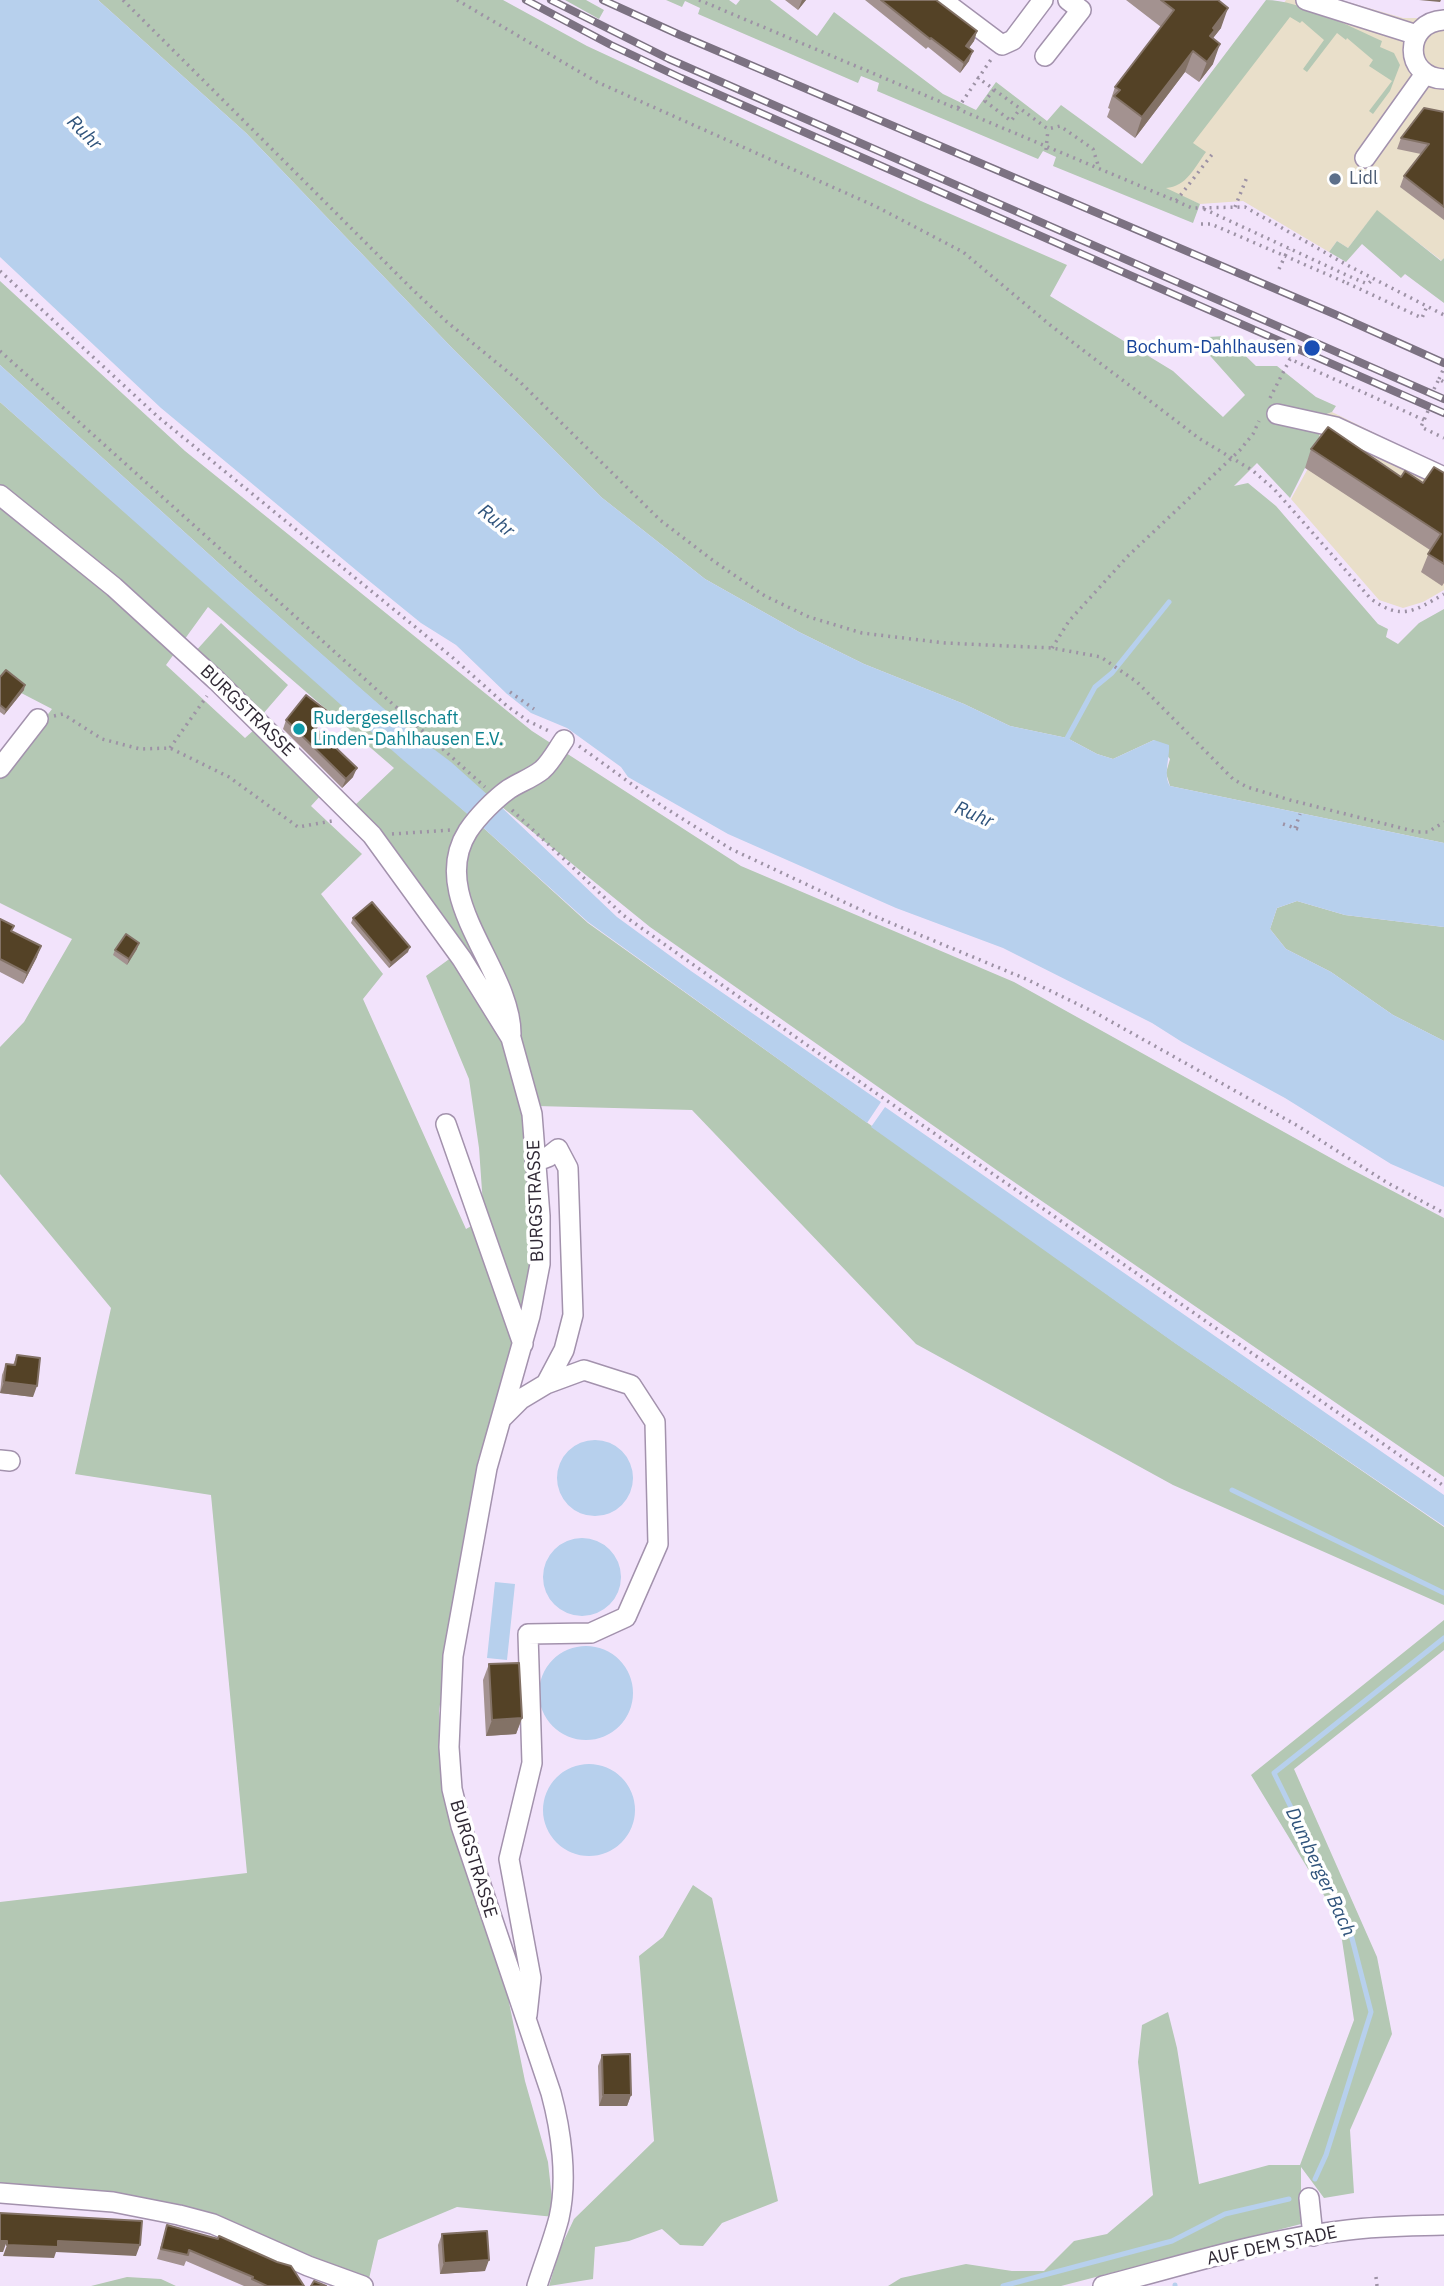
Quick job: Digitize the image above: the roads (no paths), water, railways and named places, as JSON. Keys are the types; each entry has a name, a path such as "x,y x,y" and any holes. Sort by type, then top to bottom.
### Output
{"street":[{"path":"942,0 1002,45 1013,40 1043,0"},
{"path":"1045,56 1081,10 1068,0"},
{"path":"1306,0 1417,35"},
{"path":"1365,158 1435,77 1417,66 1413,46 1417,35 1428,24 1444,20"},
{"path":"1277,414 1336,427 1444,477"},
{"name":"BURGSTRASSE","path":"0,495 114,587 217,681 372,835 462,959 511,1038 532,1114 540,1216 540,1264 523,1344 487,1468 460,1609 452,1669 449,1747 452,1789 461,1826 551,2092 561,2135 560,2216 537,2286"},
{"path":"0,768 38,719"},
{"path":"511,1038 511,1019 506,1002 464,909 457,868 459,853 470,828 507,790 542,769 564,740"},
{"path":"446,1124 523,1344"},
{"path":"535,1162 558,1149 568,1168 573,1315 564,1350 546,1384"},
{"path":"500,1421 520,1399 546,1384 584,1370 631,1385 654,1422 658,1544 626,1617 591,1633 528,1634 532,1763 509,1859 531,1978 526,2023"},
{"path":"0,2193 113,2202 178,2215 213,2224 308,2266 363,2286"},
{"path":"1309,2198 1313,2235"},
{"name":"AUF DEM STADE","path":"1103,2286 1313,2235 1349,2229 1444,2225"}],"water":[{"name":"Ruhr","path":"0,0 98,0 246,133 453,349 601,497 705,579 799,632 864,664 964,704 1010,726 1067,738 1113,759 1154,740 1169,745 1167,772 1170,786 1444,843 1444,927 1345,915 1297,901 1277,908 1270,929 1286,949 1331,972 1393,1015 1444,1041 1444,1187 1391,1164 1285,1098 1152,1023 1003,948 896,908 728,834 628,777 621,767 567,728 531,713 456,645 421,623 368,580 161,408 0,257"},
{"path":"0,365 234,577 407,729 451,762 490,797 471,817 403,760 0,402"},
{"path":"498,804 617,917 881,1102 867,1123 588,922 478,823"},
{"path":"885,1107 1444,1495 1444,1526 1176,1344 871,1127"},
{"path":"595,1440 609,1443 622,1451 630,1464 633,1478 630,1492 622,1505 609,1513 595,1516 581,1513 568,1505 560,1492 557,1478 560,1464 568,1451 581,1443"},
{"path":"582,1538 597,1541 614,1555 621,1577 618,1592 604,1609 582,1616 567,1613 550,1599 543,1577 546,1562 560,1545"},
{"path":"495,1582 515,1584 507,1660 487,1658"},
{"path":"586,1646 604,1649 619,1660 630,1675 633,1693 630,1711 619,1726 604,1737 586,1740 568,1737 553,1726 542,1711 539,1693 542,1675 553,1660 568,1649"},
{"path":"589,1764 607,1767 622,1777 632,1792 635,1810 632,1828 622,1843 607,1853 589,1856 571,1853 556,1843 546,1828 543,1810 546,1792 556,1777 571,1767"}],"waterway":[{"path":"1065,742 1095,687 1112,673 1169,602"},
{"name":"Dumberger Bach","path":"1232,1490 1444,1593"},
{"name":"Dumberger Bach","path":"1315,2179 1326,2155 1371,2012 1348,1923 1274,1773 1444,1638"},
{"path":"1003,2286 1172,2241 1225,2214 1289,2199"}],"railway":[{"path":"526,0 681,78 1444,413"},
{"path":"551,0 669,59 1444,399"},
{"path":"603,0 1444,363"}],"place":[{"name":"Lidl","path":"1335,179"},
{"name":"Bochum-Dahlhausen","path":"1312,348"},
{"name":"Rudergesellschaft Linden-Dahlhausen E.V.","path":"299,729"}]}
